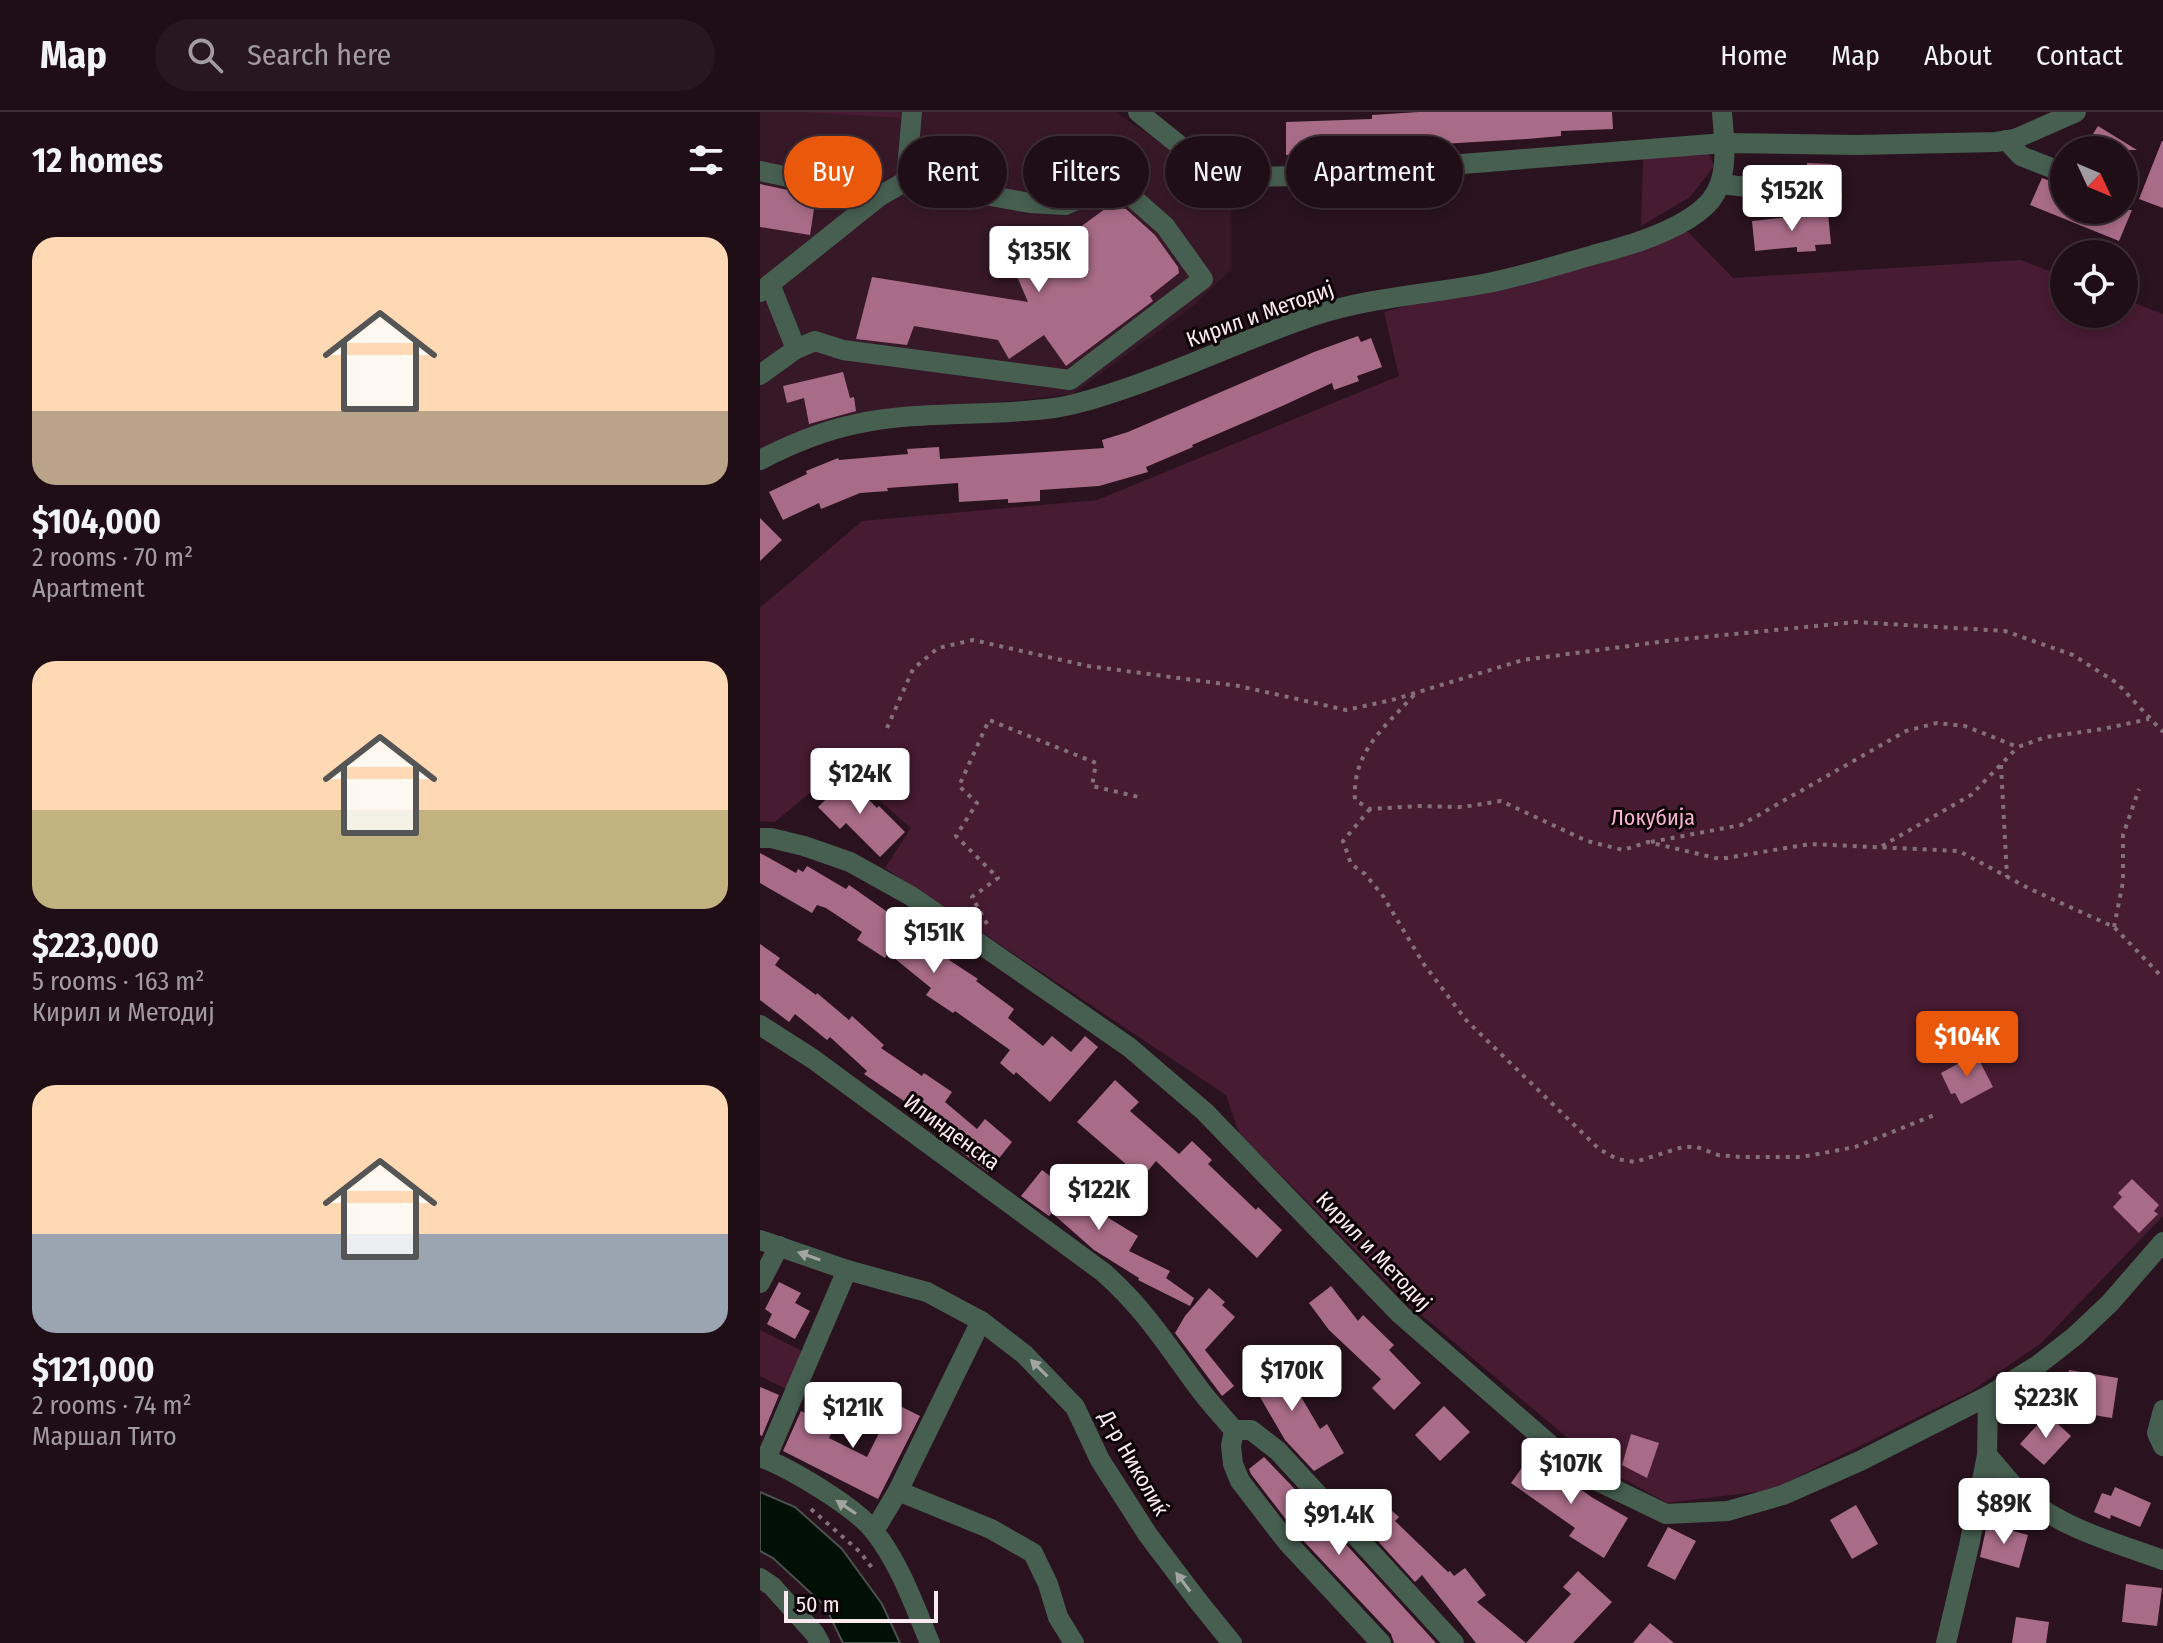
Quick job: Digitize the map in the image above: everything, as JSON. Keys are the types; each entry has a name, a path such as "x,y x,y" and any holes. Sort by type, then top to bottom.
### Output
{"street":[{"path":"910,136 912,112"},
{"path":"1138,112 1189,153 1236,177 1312,176 1724,143 1972,143 2015,139 2076,112"},
{"path":"1722,112 1724,169 1721,184 1832,197"},
{"path":"2006,140 2021,156 2050,167"},
{"path":"760,171 784,176"},
{"name":"Кирил и Методиј","path":"760,460 812,436 859,423 1054,408 1088,401 1176,371 1317,314 1366,302 1490,283 1633,245 1697,214 1721,184"},
{"path":"760,375 796,349 815,341 843,350 1070,380 1203,279 1165,226 1132,197 1097,191 1065,205 1007,197"},
{"path":"796,349 765,288 865,208"},
{"name":"Кирил и Методиј","path":"760,838 804,846 850,862 899,889 1129,1047 1205,1112 1400,1314 1585,1475 1666,1514 1728,1511 1783,1495 1860,1461 1988,1396 2038,1365 2156,1265 2163,1242"},
{"name":"Илинденска","path":"760,1025 813,1059 1126,1292 1234,1430 1251,1430 1278,1451 1454,1643"},
{"path":"760,1283 770,1243"},
{"name":"Д-р Николиќ","path":"770,1243 847,1270 927,1292 981,1321 1024,1354 1075,1407 1100,1460 1148,1535 1232,1643"},
{"path":"847,1270 763,1458 811,1483 857,1515 874,1531 907,1588 930,1643"},
{"path":"874,1531 898,1491 981,1321"},
{"path":"1946,1643 1987,1455 1988,1396"},
{"path":"2163,1410 2157,1433 2163,1446"},
{"path":"1234,1430 1231,1446 1233,1464 1240,1481 1287,1542 1381,1643"},
{"path":"1987,1455 2024,1496 2049,1513 2163,1560"},
{"path":"898,1491 991,1529 1033,1553 1048,1584 1058,1617 1074,1643"},
{"path":"760,1578 772,1586 820,1643"}],"path":[{"path":"887,728 913,669 938,648 973,640 1088,666 1239,686 1346,710 1392,700 1523,660 1674,640 1856,622 2005,631 2073,655 2117,683 2163,732"},
{"path":"1416,693 1366,747 1354,785 1355,800 1370,809 1463,807 1501,801 1587,841 1623,850 1648,842 1741,825 1906,731 1937,723 1965,726 2018,747"},
{"path":"1880,847 1971,795 2018,747 2046,737 2149,719"},
{"path":"987,924 972,897 998,878 956,836 977,803 959,786 989,720 1096,763 1092,786 1143,798"},
{"path":"2001,765 2007,877"},
{"path":"2114,927 2123,882 2123,835 2139,789"},
{"path":"1370,809 1343,841 1351,864 1365,874 1383,896 1423,963 1466,1020 1599,1149 1617,1159 1635,1162 1683,1147 1697,1147 1718,1155 1740,1157 1802,1157 1855,1147 1934,1115"},
{"path":"1648,842 1720,859 1810,844 1959,851 2114,927 2162,979"},
{"path":"805,1505 860,1552 877,1574"}],"shaded area":[{"path":"760,112 1115,112 1165,146 1165,208 1231,208 1231,270 1192,307 1073,394 865,418 760,458"},
{"path":"760,1492 795,1507 842,1549 882,1604 900,1643 843,1643 825,1606 773,1558 760,1551"}],"green space":[{"path":"803,112 900,112 900,118"},
{"path":"1709,153 1714,166 1690,197 1641,226 1643,159"},
{"name":"Локубија","path":"1685,229 1733,278 2021,260 2050,271 2050,328 2138,328 2138,304 2163,314 2163,1216 2040,1344 1973,1390 1771,1490 1667,1503 1602,1467 1412,1307 1239,1133 1226,1095 885,868 911,828 841,767 775,822 760,821 760,608 862,521 1097,500 1399,376 1384,312"},
{"path":"760,1330 806,1353 788,1390 760,1376"}],"building":[{"path":"1419,112 1612,112 1613,129 1561,131 1561,136 1463,143 1463,136 1286,136 1286,122 1372,119 1372,115"},
{"path":"2098,126 2114,136 2092,136"},
{"path":"2163,141 2163,208 2139,199"},
{"path":"1807,163 1832,164 1831,183 1806,181"},
{"path":"2042,178 2050,181 2050,213 2030,205"},
{"path":"760,184 784,189 784,208 814,208 810,235 760,227"},
{"path":"1106,208 1126,209 1155,235 1179,273 1150,296 1153,301 1066,366 1044,335 1009,359 998,340 914,326 907,345 856,339 872,277 1028,302 1016,274"},
{"path":"1828,213 1831,244 1815,245 1816,251 1797,252 1797,247 1755,251 1752,221"},
{"path":"2077,224 2126,224 2119,240"},
{"path":"1358,336 1361,342 1371,338 1382,367 1357,376 1359,381 1334,390 1332,383 1146,467 1148,472 1099,486 1040,490 1040,501 1008,503 1008,499 959,502 958,483 887,488 888,491 860,493 821,509 819,503 783,520 769,492 807,474 806,471 838,458 908,454 907,449 939,447 940,459 1104,448 1102,440"},
{"path":"843,372 850,398 854,397 856,411 809,424 804,398 787,403 783,386"},
{"path":"760,518 782,540 760,561"},
{"path":"843,774 905,832 880,857 846,823 840,829 818,807 829,796 825,792"},
{"path":"760,853 796,873 798,869 803,872 807,866 846,889 849,885 906,925 932,949 944,935 960,946 949,960 1014,1009 1008,1018 1043,1046 1052,1036 1071,1052 1085,1036 1098,1047 1050,1102 1016,1072 1014,1075 1000,1063 1010,1050 955,1011 953,1013 926,995 931,988 888,953 885,958 857,940 862,932 826,908 817,905 812,913 760,883"},
{"path":"760,944 780,958 775,965 817,993 849,1020 852,1016 884,1045 881,1048 952,1092 945,1102 977,1129 985,1119 1012,1142 988,1172 959,1150 967,1141 936,1115 930,1124 902,1105 904,1101 864,1074 867,1071 830,1037 827,1040 795,1014 789,1022 760,1000"},
{"path":"1976,1054 1993,1087 1961,1104 1955,1093 1951,1094 1941,1073"},
{"path":"1115,1080 1139,1102 1130,1111 1179,1154 1192,1141 1212,1160 1208,1164 1282,1230 1257,1258 1156,1161 1142,1178 1077,1122"},
{"path":"1042,1170 1074,1194 1079,1188 1106,1211 1102,1214 1138,1236 1129,1251 1170,1271 1166,1278 1194,1298 1190,1306 1138,1280 1094,1250 1052,1213 1049,1216 1021,1196"},
{"path":"2132,1179 2159,1205 2154,1211 2158,1214 2139,1233 2113,1207 2122,1197 2118,1193"},
{"path":"779,1282 801,1293 795,1303 810,1311 795,1339 767,1324 772,1314 765,1309"},
{"path":"1331,1286 1358,1321 1363,1315 1394,1345 1389,1350 1421,1383 1394,1410 1372,1388 1381,1379 1329,1330 1309,1303"},
{"path":"1209,1288 1225,1302 1222,1305 1235,1317 1205,1350 1234,1386 1222,1396 1175,1333"},
{"path":"1263,1349 1283,1375 1287,1373 1320,1429 1327,1424 1344,1453 1314,1471 1285,1440 1242,1366"},
{"path":"2069,1370 2118,1378 2112,1418 2062,1410"},
{"path":"760,1387 779,1395 762,1436 760,1435"},
{"path":"894,1403 920,1416 878,1499 783,1451 801,1411 834,1427 829,1438 867,1457"},
{"path":"1444,1406 1470,1432 1440,1461 1415,1435"},
{"path":"2047,1414 2071,1436 2044,1465 2020,1444"},
{"path":"1631,1434 1659,1443 1647,1478 1622,1465"},
{"path":"1531,1455 1628,1518 1604,1558 1569,1536 1575,1528 1511,1483"},
{"path":"1264,1457 1436,1643 1394,1643 1391,1634 1297,1534 1251,1474 1249,1469"},
{"path":"2115,1487 2151,1503 2140,1527 2111,1515 2110,1519 2094,1512 2102,1493 2111,1496"},
{"path":"1375,1496 1399,1517 1395,1521 1448,1572 1454,1576 1465,1568 1486,1595 1477,1602 1526,1643 1476,1643 1422,1575 1415,1582 1356,1517"},
{"path":"1856,1505 1878,1544 1852,1559 1830,1520"},
{"path":"1987,1524 2028,1535 2019,1568 1980,1557"},
{"path":"1668,1527 1696,1541 1675,1580 1647,1566"},
{"path":"1578,1571 1612,1602 1573,1643 1526,1643 1571,1594 1563,1587"},
{"path":"2126,1584 2162,1588 2157,1626 2122,1622"},
{"path":"2016,1617 2049,1622 2046,1643 2012,1643"},
{"path":"1650,1623 1674,1643 1633,1643"}]}
